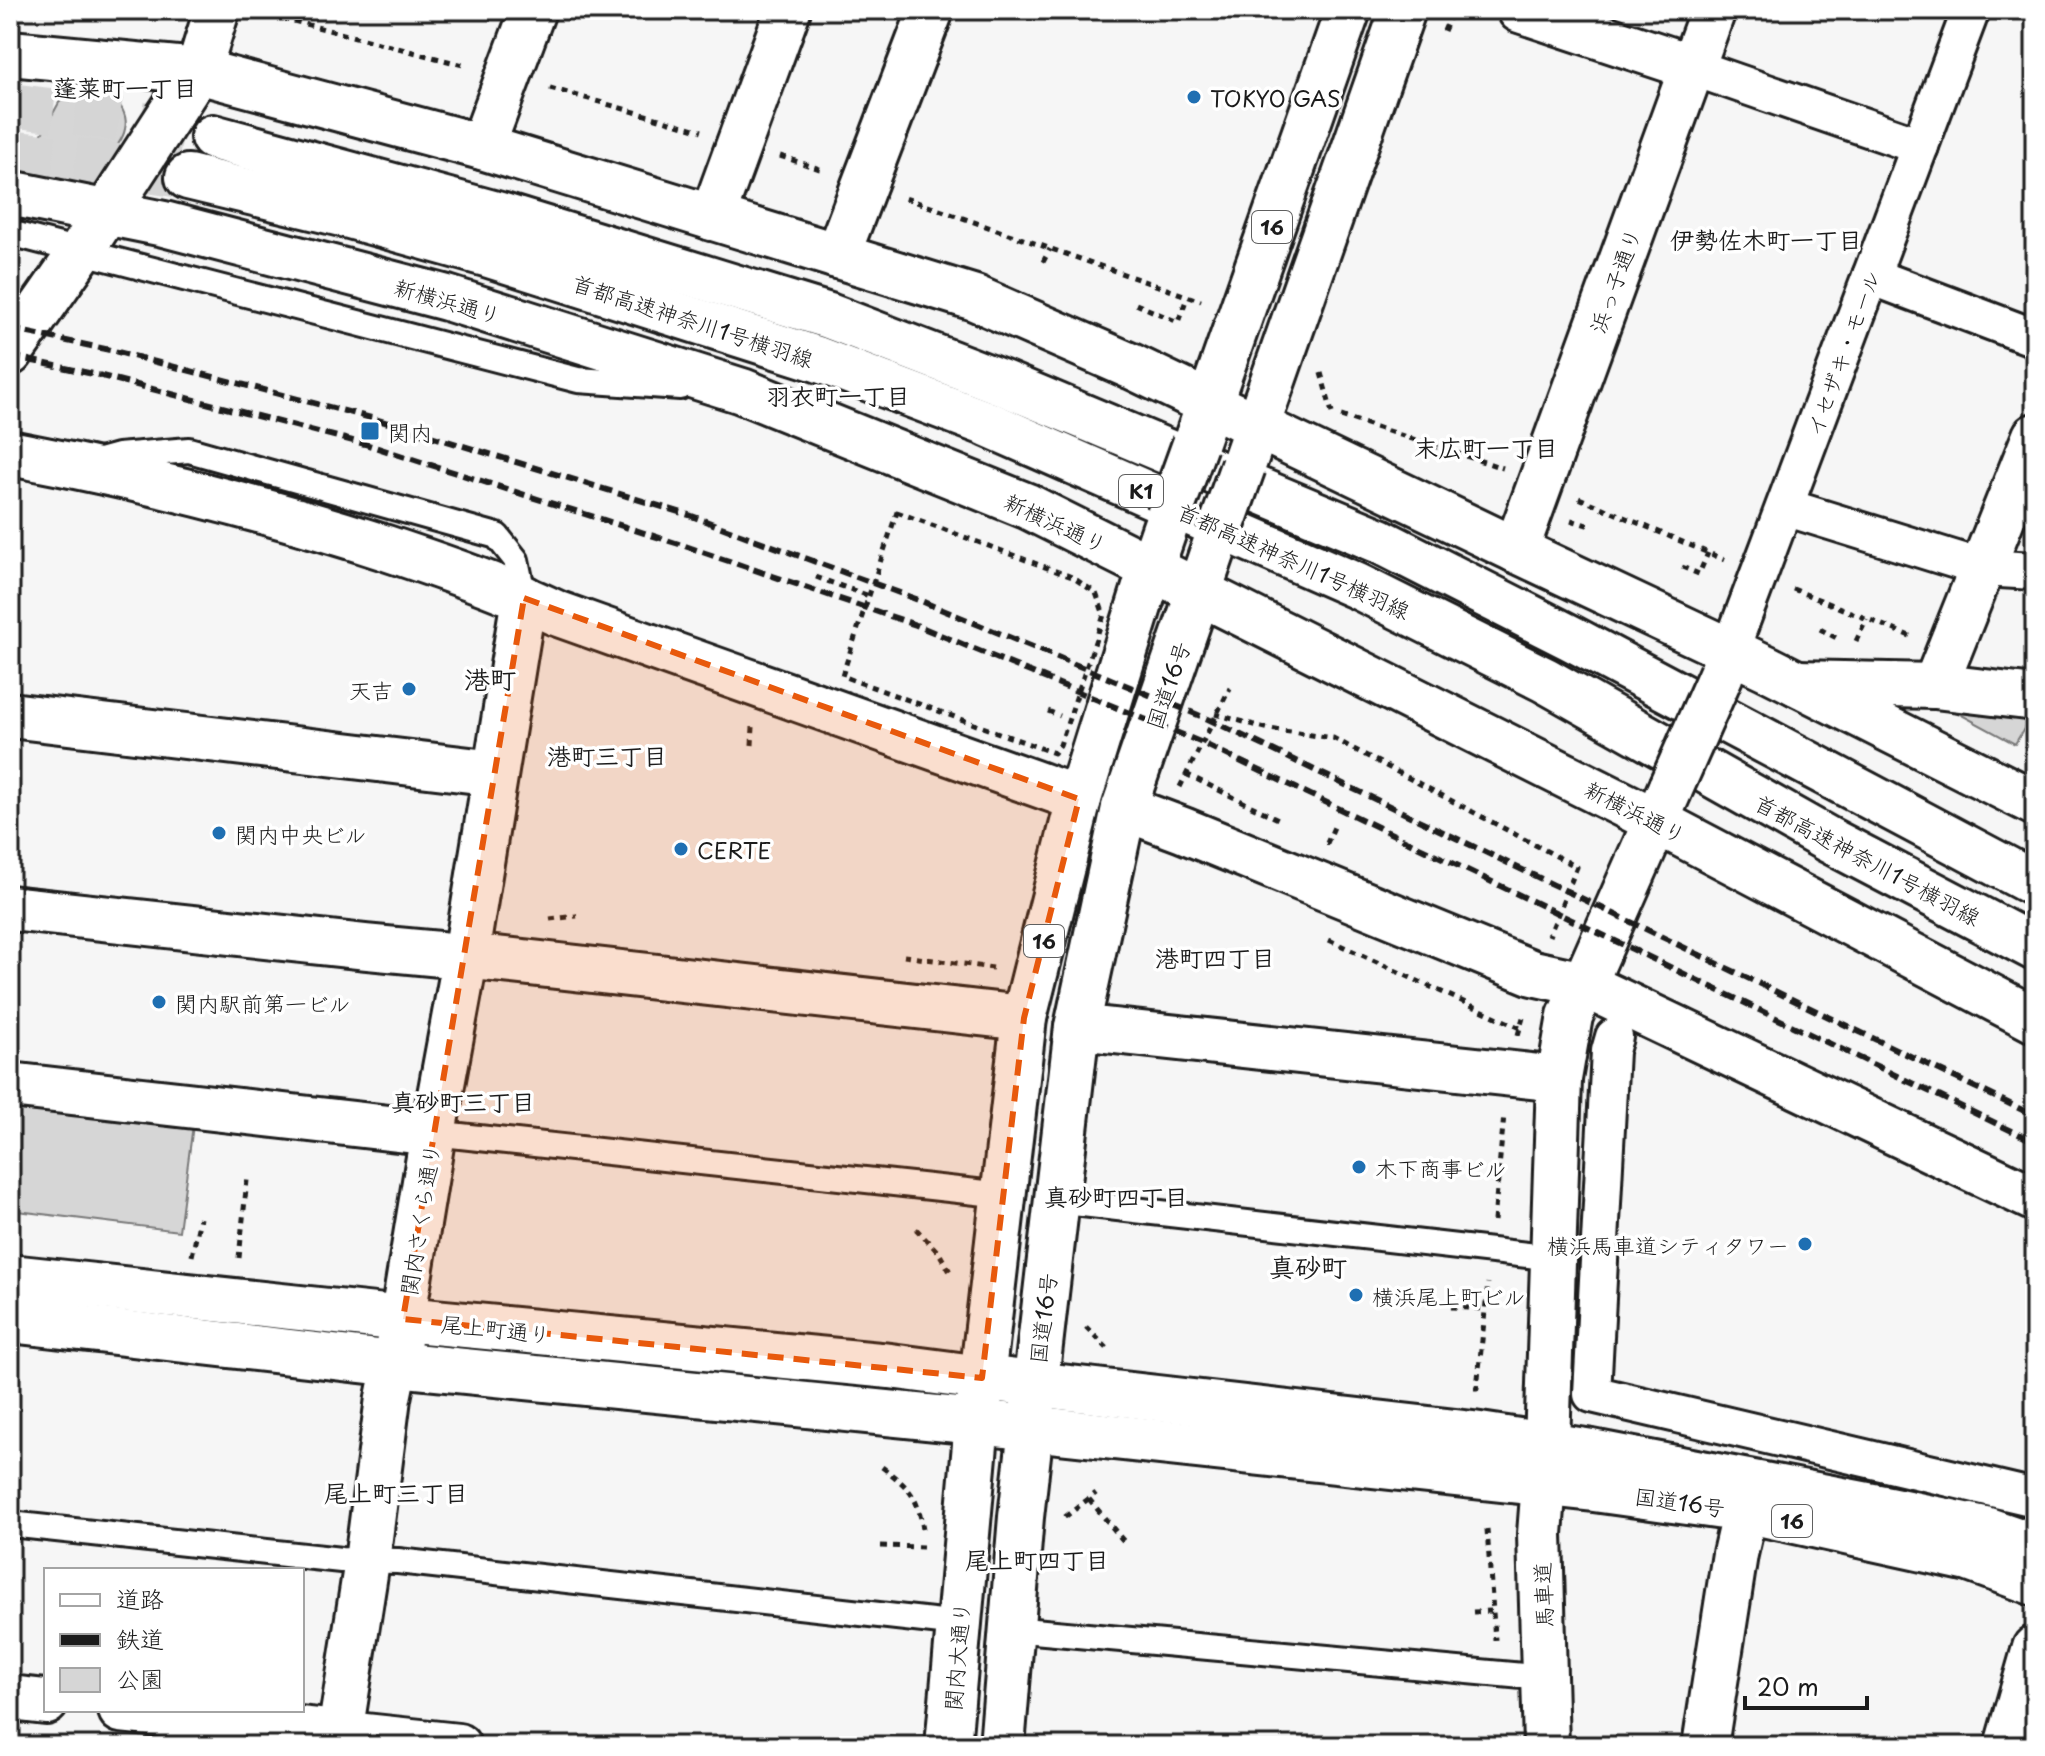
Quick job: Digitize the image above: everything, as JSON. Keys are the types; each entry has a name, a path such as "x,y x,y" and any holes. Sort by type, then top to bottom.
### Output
{"main road":[{"path":"10,353 82,250 198,71 217,10"},
{"path":"482,147 533,10"},
{"path":"712,218 788,10"},
{"path":"837,256 931,10"},
{"name":"16","path":"977,1422 1024,1018 1079,799 1151,568 1348,10"},
{"name":"国道16号","path":"1031,1428 1077,1027 1124,808 1403,10"},
{"path":"1520,10 1692,67"},
{"name":"浜っ子通り","path":"1516,550 1713,10"},
{"path":"10,53 198,71 482,147 975,298 1209,403 1250,446 1516,550 1725,663 1797,683 2035,803"},
{"name":"首都高速神奈川1号横羽線","path":"213,137 500,215 829,316 1003,383 1380,541 1571,638 2035,884"},
{"name":"首都高速神奈川1号横羽線","path":"188,177 346,215 486,254 817,359 988,424 1371,593 1545,680 1827,839 2035,948"},
{"name":"新横浜通り","path":"10,193 164,224 447,298 742,391 1027,506 1199,592 1664,804 2035,1020"},
{"path":"1942,669 2035,436"},
{"path":"10,453 173,487 327,529 427,562 572,619 1079,799"},
{"name":"関内さくら通り","path":"339,1740 388,1398 466,955 524,598"},
{"name":"馬車道","path":"1546,1746 1540,1534 1546,1464 1559,1079 1570,1016 1725,663"},
{"path":"1797,683 1942,669 2035,698"},
{"path":"10,715 495,773"},
{"path":"1124,808 1533,973 1583,984 2035,1199"},
{"path":"10,908 350,946 466,955 1024,1018"},
{"path":"1077,1027 1559,1079"},
{"path":"10,1085 433,1133"},
{"name":"尾上町通り","path":"10,1277 890,1366 982,1378"},
{"name":"尾上町通り","path":"10,1320 395,1364 977,1422"},
{"name":"国道16号","path":"982,1378 1458,1433 1546,1464 1969,1559 2035,1583"},
{"name":"国道16号","path":"977,1422 1546,1464 1903,1511 1985,1529 2035,1546"},
{"name":"関内大通り","path":"948,1746 977,1422"},
{"path":"1002,1746 1031,1428"},
{"path":"1705,1746 1735,1554 1745,1510"},
{"path":"2007,1746 2035,1648"},
{"path":"10,1698 44,1702"},
{"path":"136,1712 339,1740 458,1746"}],"street":[{"name":"イセザキ・モール","path":"1725,663 1971,10"},
{"path":"1692,67 1920,146"},
{"path":"1871,276 2035,338"},
{"path":"1785,507 1982,568 2035,571"},
{"path":"1614,1037 1610,1051 1592,1394 2035,1498"}],"lane":[{"path":"10,233 578,380 742,391"},
{"path":"433,1133 1004,1195"},
{"path":"1056,1201 1554,1258"},
{"path":"10,1524 326,1558 398,1561 959,1624"},
{"path":"1012,1629 1545,1678"}],"path":[{"path":"1043,262 1050,249"},
{"path":"1136,304 1178,322 1187,298"},
{"path":"1331,412 1541,481 1867,619 1942,669"},
{"path":"842,676 897,512 1072,577 1096,593"},
{"path":"1682,567 1699,574 1708,553"},
{"path":"816,577 869,596"},
{"path":"1854,647 1867,619"},
{"path":"1820,629 1842,641"},
{"path":"1180,787 1230,688"},
{"path":"1215,714 1269,729 1333,738 1577,867"},
{"path":"1186,774 1285,823"},
{"path":"1313,836 1327,843 1334,827"},
{"path":"551,919 577,916"},
{"path":"1321,936 1520,1028"},
{"path":"904,956 1002,969"},
{"path":"239,1253 247,1180"},
{"path":"191,1264 200,1218"},
{"path":"916,1229 939,1253 955,1281"},
{"path":"1451,1307 1485,1309"},
{"path":"1089,1499 1126,1544"},
{"path":"881,1546 923,1547"},
{"path":"1473,1612 1492,1611"}],"highlighted area":[{"path":"524,598 1079,799 1024,1018 982,1378 403,1319"}],"green space":[{"path":"67,88 116,99 126,121 123,136 111,153 96,170 73,184 21,172"},
{"path":"1955,709 2035,710 2015,744"},
{"path":"10,1103 193,1125 179,1231 10,1210"}],"tunnel":[{"path":"10,105 105,117 213,137"},
{"path":"10,152 188,177"}],"railway":[{"path":"10,329 110,350 375,419 689,515 921,601 1208,719 2035,1116"},
{"path":"10,356 98,375 365,444 679,544 916,625 1200,742 2035,1142"}],"place":[{"name":"TOKYO GAS","path":"1194,97"},
{"name":"関内","path":"370,431"},
{"name":"天吉","path":"409,689"},
{"name":"関内中央ビル","path":"219,833"},
{"name":"CERTE","path":"681,849"},
{"name":"関内駅前第一ビル","path":"159,1002"},
{"name":"木下商事ビル","path":"1359,1167"},
{"name":"横浜馬車道シティタワー","path":"1805,1244"},
{"name":"横浜尾上町ビル","path":"1356,1295"}],"district":[{"name":"蓬莱町一丁目","path":"125,87"},
{"name":"伊勢佐木町一丁目","path":"1766,239"},
{"name":"羽衣町一丁目","path":"838,395"},
{"name":"末広町一丁目","path":"1486,447"},
{"name":"港町","path":"490,678"},
{"name":"港町三丁目","path":"607,755"},
{"name":"港町四丁目","path":"1215,957"},
{"name":"真砂町三丁目","path":"463,1101"},
{"name":"真砂町四丁目","path":"1116,1196"},
{"name":"真砂町","path":"1308,1266"},
{"name":"尾上町三丁目","path":"396,1492"},
{"name":"尾上町四丁目","path":"1037,1559"}]}
